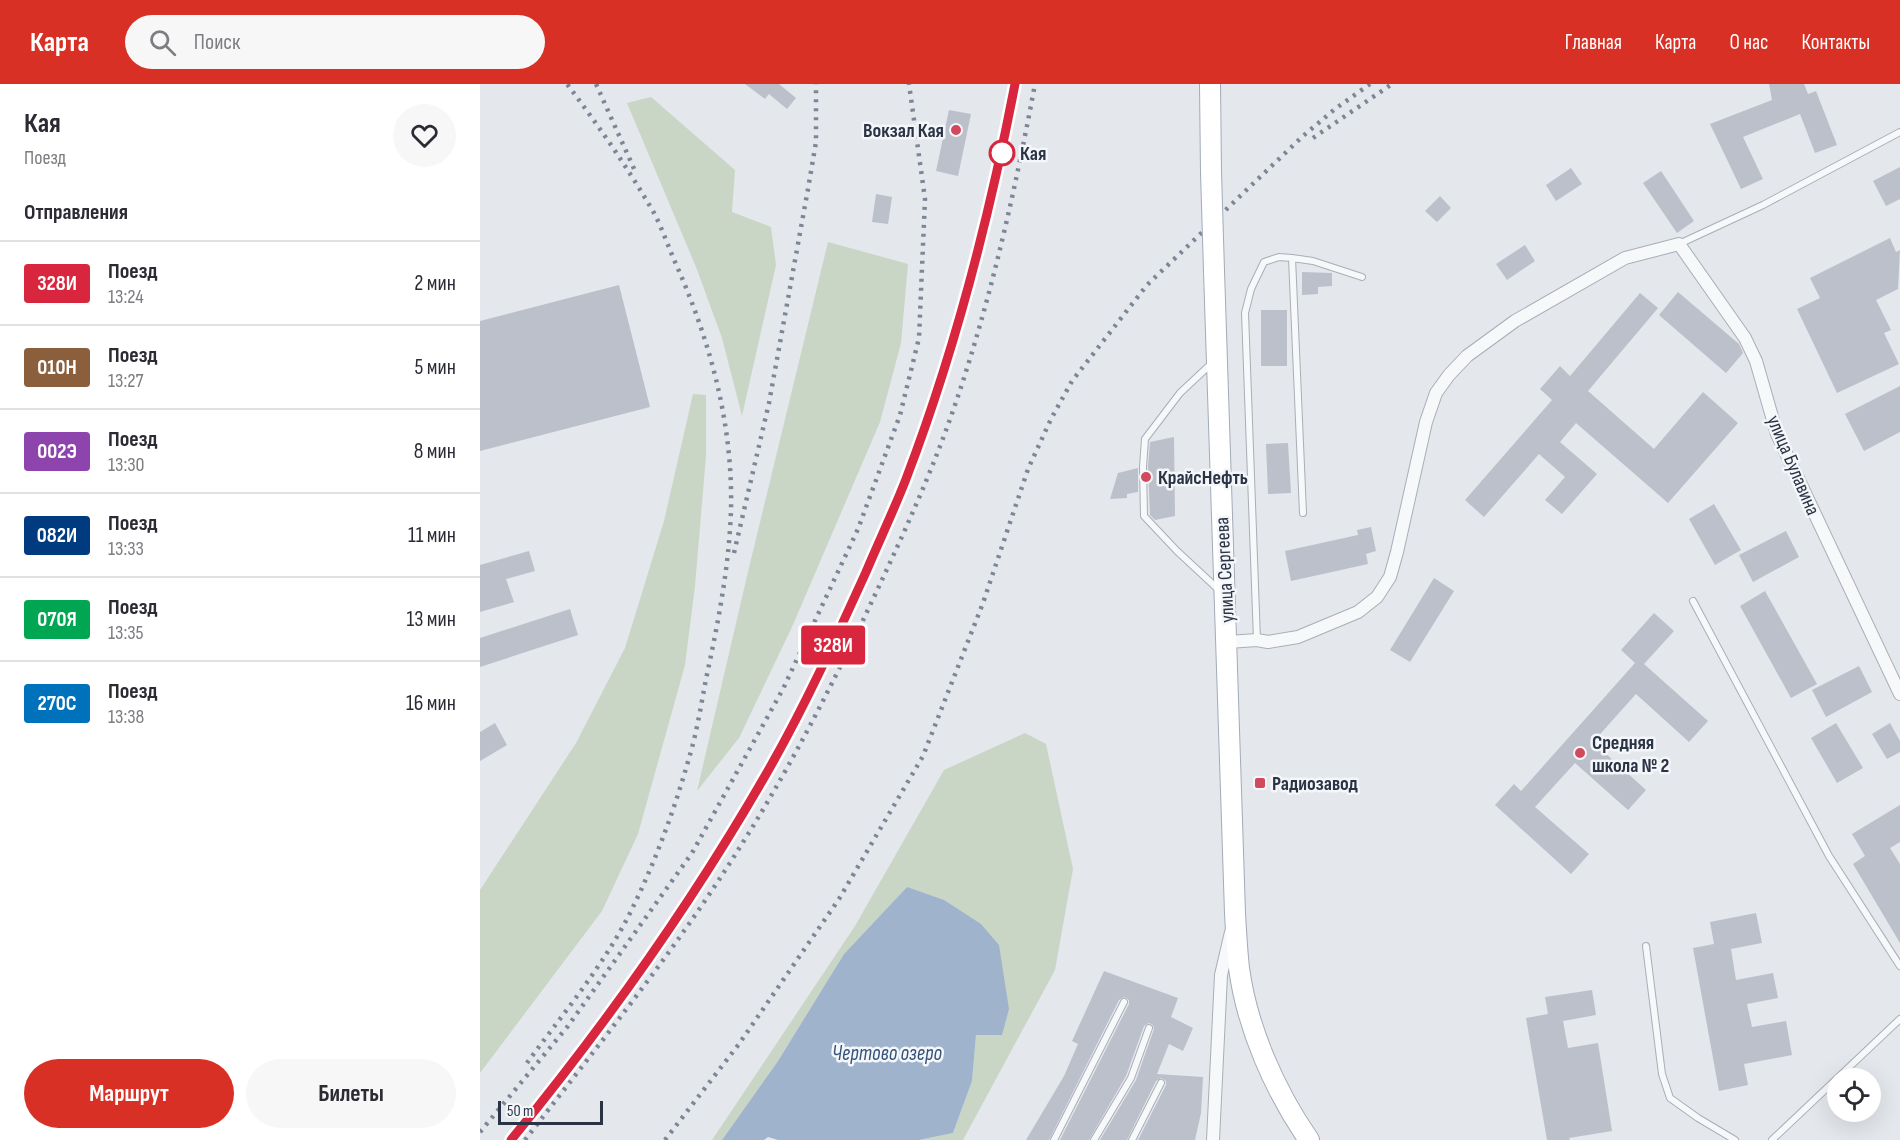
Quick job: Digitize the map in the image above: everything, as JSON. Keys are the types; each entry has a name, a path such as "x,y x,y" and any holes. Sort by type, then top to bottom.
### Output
{"main road":[{"name":"улица Сергеева","path":"1210,84 1216,358 1224,595 1228,642 1235,913 1239,969 1250,1017 1276,1081 1309,1140"}],"street":[{"path":"1228,642 1257,640 1268,642 1298,637 1358,612 1377,597 1390,578 1426,422 1436,393 1449,375 1467,356 1515,321 1625,258 1679,244"},
{"name":"улица Булавина","path":"1679,244 1745,338 1756,361 1777,434 1900,694"},
{"path":"1213,1140 1221,975 1235,913"}],"lane":[{"path":"1679,244 1762,205 1900,132"},
{"path":"1257,640 1245,313 1251,289 1264,262 1279,257 1313,261 1362,276"},
{"path":"1292,258 1303,513"},
{"path":"1216,358 1180,393 1145,439 1144,516 1224,595"},
{"path":"1693,601 1829,856 1900,966"},
{"path":"1646,946 1662,1074 1670,1098 1735,1140"},
{"path":"1054,1140 1125,1002"},
{"path":"1772,1140 1900,1019"},
{"path":"1094,1140 1131,1078 1149,1028"},
{"path":"1132,1140 1161,1083"}],"green space":[{"path":"651,97 735,170 732,212 771,227 776,265 742,416 722,338 696,267 627,103"},
{"path":"828,242 908,264 901,343 880,422 792,627 739,738 697,791 747,576"},
{"path":"693,394 706,395 706,456 695,586 685,665 638,834 602,911 480,1073 480,890 576,743 625,648 664,521"},
{"path":"1025,733 1046,744 1073,869 1055,970 963,1140 919,1140 953,1133 972,1081 976,1035 907,887 844,954 778,1061 722,1140 712,1140 855,926 944,770"}],"water":[{"name":"Чертово озеро","path":"907,887 944,900 981,924 999,945 1009,1009 1002,1035 976,1035 972,1081 953,1133 919,1140 778,1140 768,1137 764,1140 722,1140 778,1061 844,954"}],"building":[{"path":"745,84 779,84 796,98 787,109 769,94 765,99"},
{"path":"1769,84 1804,84 1808,94 1816,91 1837,145 1815,153 1800,114 1743,137 1763,179 1741,189 1710,124 1772,100"},
{"name":"Вокзал Кая","path":"949,110 971,114 958,176 936,171"},
{"path":"1900,167 1900,199 1886,206 1873,181"},
{"path":"1571,168 1582,184 1556,201 1546,185"},
{"path":"1661,171 1694,221 1677,233 1643,183"},
{"path":"876,194 892,197 888,224 872,222"},
{"path":"1440,196 1451,208 1437,222 1425,211"},
{"path":"1890,238 1896,252 1900,250 1898,289 1876,300 1891,330 1884,333 1899,364 1837,393 1797,309 1820,298 1810,278"},
{"path":"1525,245 1535,261 1507,280 1496,264"},
{"path":"1302,272 1332,273 1332,286 1318,287 1318,294 1302,295"},
{"path":"619,285 650,407 480,451 480,321"},
{"path":"1678,292 1739,344 1743,353 1726,373 1659,315"},
{"path":"1640,293 1658,308 1588,391 1654,449 1703,392 1738,423 1668,503 1576,423 1560,442 1597,474 1562,514 1545,500 1565,477 1539,454 1484,517 1465,500 1552,400 1540,389 1560,366 1570,376"},
{"path":"1261,310 1287,310 1287,366 1261,366"},
{"path":"1900,386 1900,432 1864,451 1845,414"},
{"path":"1174,437 1175,516 1155,520 1150,515 1148,467 1150,442"},
{"path":"1288,443 1291,493 1268,494 1266,444"},
{"path":"1138,468 1138,492 1127,494 1127,498 1110,499 1118,473"},
{"path":"1714,504 1741,550 1715,565 1689,519"},
{"path":"1371,527 1376,551 1366,554 1368,564 1291,581 1285,551 1358,535 1357,530"},
{"path":"1786,531 1799,557 1753,582 1739,555"},
{"path":"529,551 535,571 506,579 514,602 480,612 480,565"},
{"path":"1434,578 1454,591 1410,662 1390,650"},
{"path":"1765,591 1817,684 1791,698 1740,606"},
{"path":"570,609 578,635 480,667 480,638"},
{"name":"Средняя школа № 2","path":"1654,613 1674,631 1644,664 1708,721 1689,742 1636,694 1593,742 1646,790 1628,810 1575,763 1535,807 1589,854 1571,874 1495,805 1514,784 1521,791 1635,663 1621,650"},
{"path":"1859,666 1872,692 1826,717 1812,690"},
{"path":"495,723 507,745 480,761 480,732"},
{"path":"1836,723 1863,768 1837,783 1811,738"},
{"path":"1890,723 1900,741 1900,752 1887,759 1872,734"},
{"path":"1900,805 1900,842 1890,848 1900,864 1900,943 1853,864 1865,856 1852,834"},
{"path":"1756,913 1762,943 1731,949 1736,980 1773,973 1778,998 1747,1004 1752,1027 1786,1021 1792,1055 1744,1064 1748,1085 1719,1091 1693,948 1714,944 1710,922"},
{"path":"1104,971 1178,998 1171,1017 1193,1028 1183,1051 1169,1044 1157,1074 1203,1077 1201,1113 1195,1140 1138,1140 1166,1085 1166,1081 1161,1078 1156,1081 1127,1140 1100,1140 1136,1080 1154,1029 1149,1023 1144,1026 1126,1076 1089,1140 1060,1140 1129,1004 1129,1000 1124,997 1119,1000 1049,1140 1026,1140 1064,1076 1078,1044 1072,1041"},
{"path":"1592,990 1596,1015 1563,1021 1568,1048 1598,1043 1612,1131 1569,1138 1570,1140 1547,1140 1526,1018 1548,1014 1545,997"}],"railway":[{"path":"527,1063 608,952 630,913 663,837 697,728 722,595 731,510 728,446 717,383 688,292 654,213 612,147 567,84"},
{"path":"596,84 635,171"},
{"path":"734,553 769,403 808,189 816,142 816,84"},
{"path":"480,1132 568,1026 692,853 783,689 858,529 900,415 919,338 925,199 909,84"},
{"path":"511,1140 606,1018 695,891 767,773 830,650 897,501 924,431 969,284 994,184 1015,84"},
{"path":"525,1140 636,996 715,885 790,762 865,616 925,484 969,363 1001,244 1035,84"},
{"path":"665,1140 739,1044 839,899 923,756 983,603 1028,469 1072,381 1147,285 1303,136 1370,84"},
{"path":"1313,138 1392,84"}],"train":[{"name":"328И","path":"511,1140 634,981 697,889 770,768 838,634 906,480 957,330 981,244 1015,84"}],"place":[{"name":"Вокзал Кая","path":"956,130"},
{"name":"Кая","path":"1002,153"},
{"name":"КрайсНефть","path":"1146,477"},
{"name":"Средняя школа № 2","path":"1580,753"},
{"name":"Радиозавод","path":"1260,783"}]}
